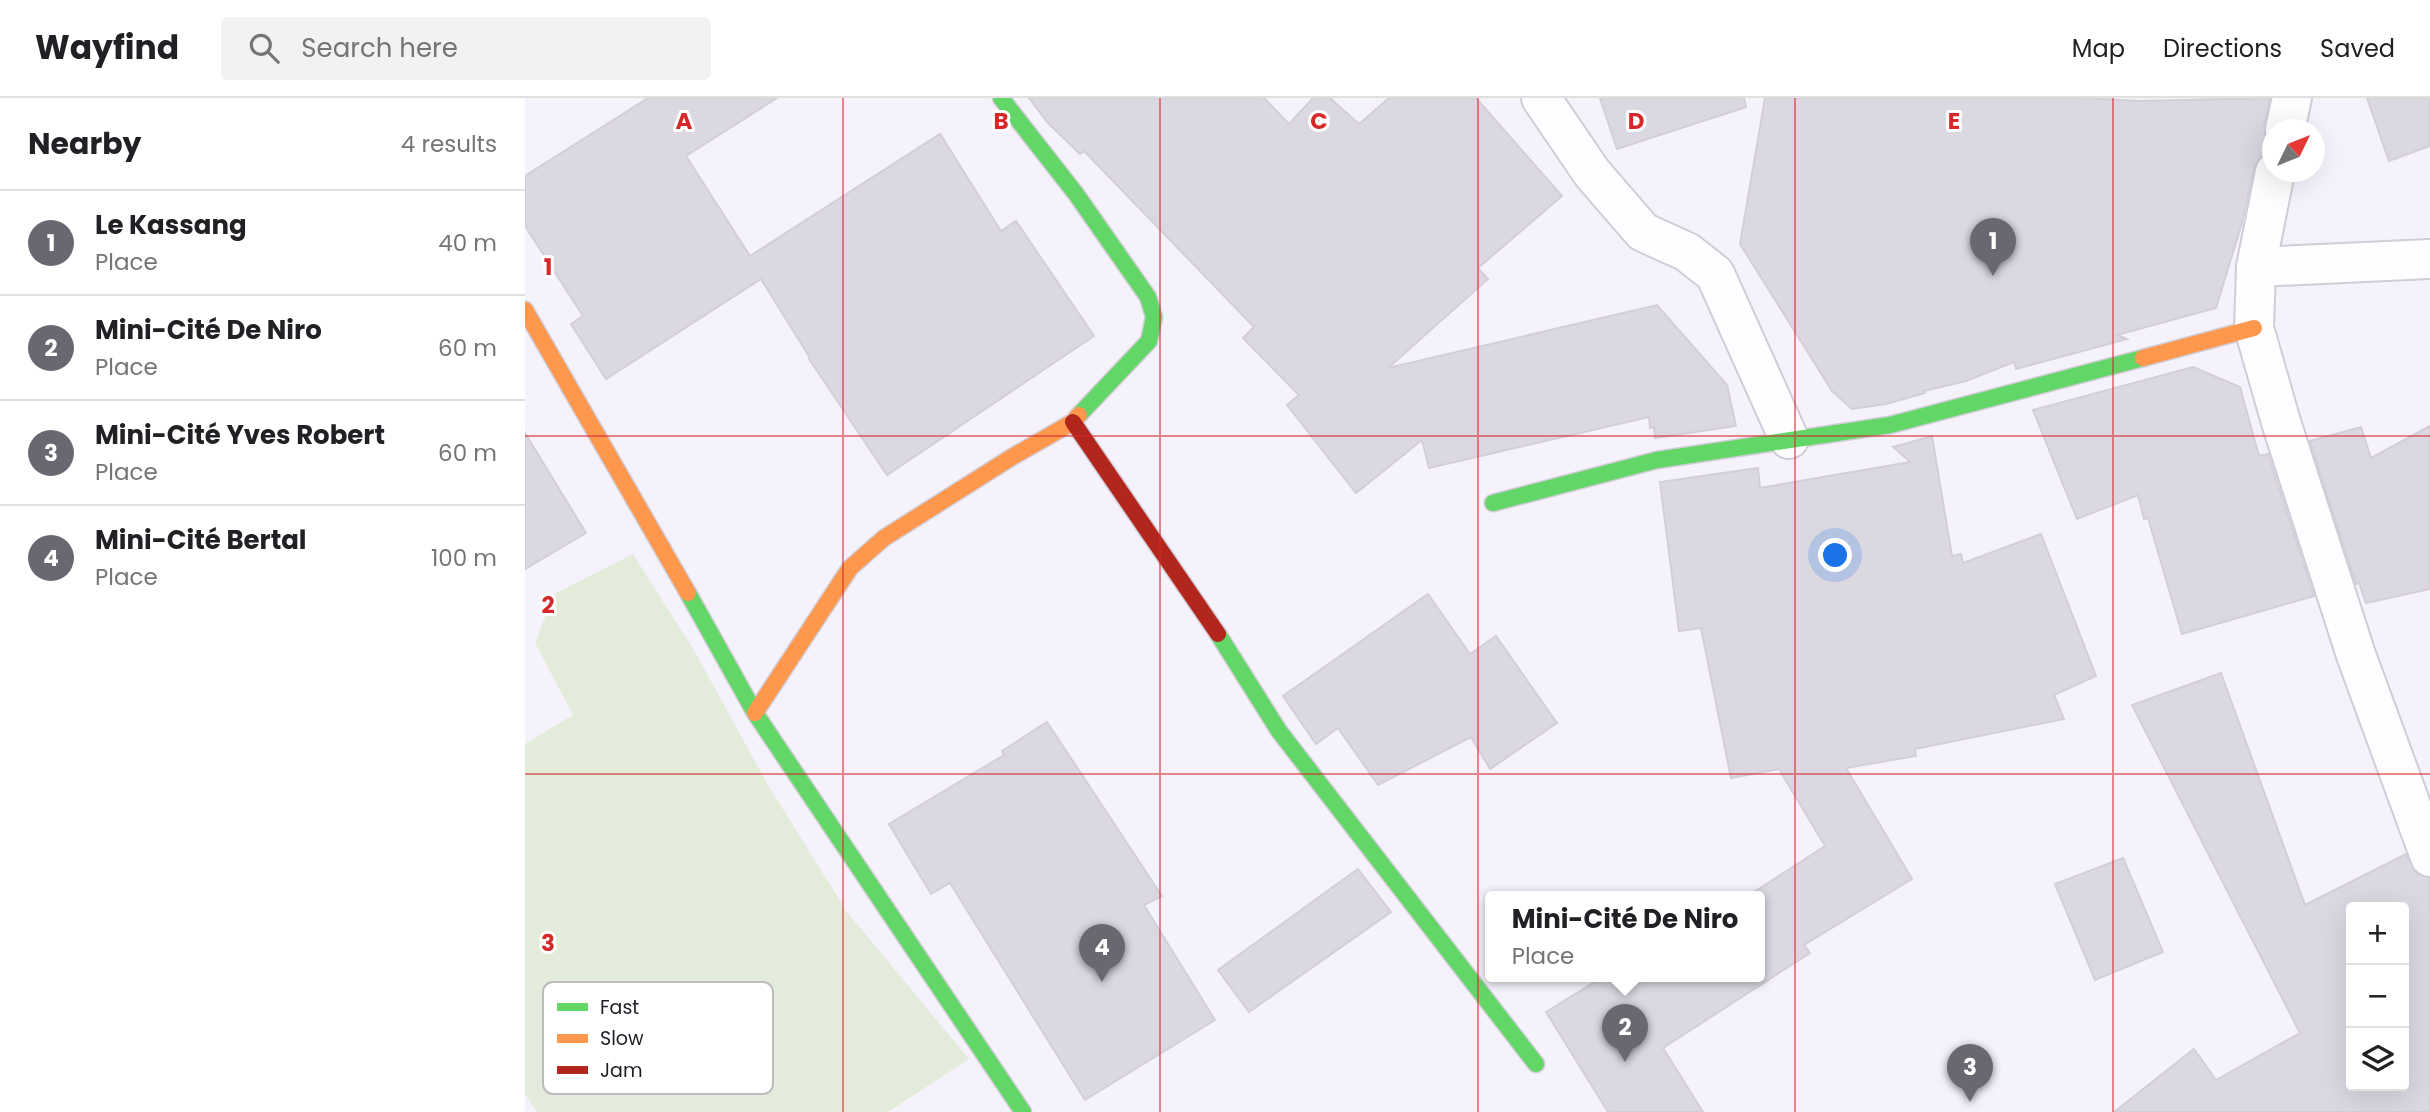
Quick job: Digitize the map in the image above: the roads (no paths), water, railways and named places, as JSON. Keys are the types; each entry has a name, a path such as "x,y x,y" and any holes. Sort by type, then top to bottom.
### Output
{"street":[{"path":"755,713 850,568 884,538 1073,422 1149,341 1154,317 1148,298 1076,194 1001,98"},
{"path":"1541,98 1591,173 1643,232 1687,251 1715,274 1789,439"},
{"path":"2287,119 2292,98"},
{"path":"2273,182 2256,267 2254,328 2281,422 2356,654 2430,857"},
{"path":"2256,267 2430,259"},
{"path":"525,310 755,713 1023,1112"},
{"path":"1493,503 1657,460 1890,425 2254,328"},
{"path":"1073,422 1210,621 1279,732 1536,1064"}],"place":[{"name":"Le Kassang","path":"1993,276"},
{"name":"Mini-Cité Bertal","path":"1102,982"},
{"name":"Mini-Cité De Niro","path":"1625,1062"},
{"name":"Mini-Cité Yves Robert","path":"1970,1102"}]}
